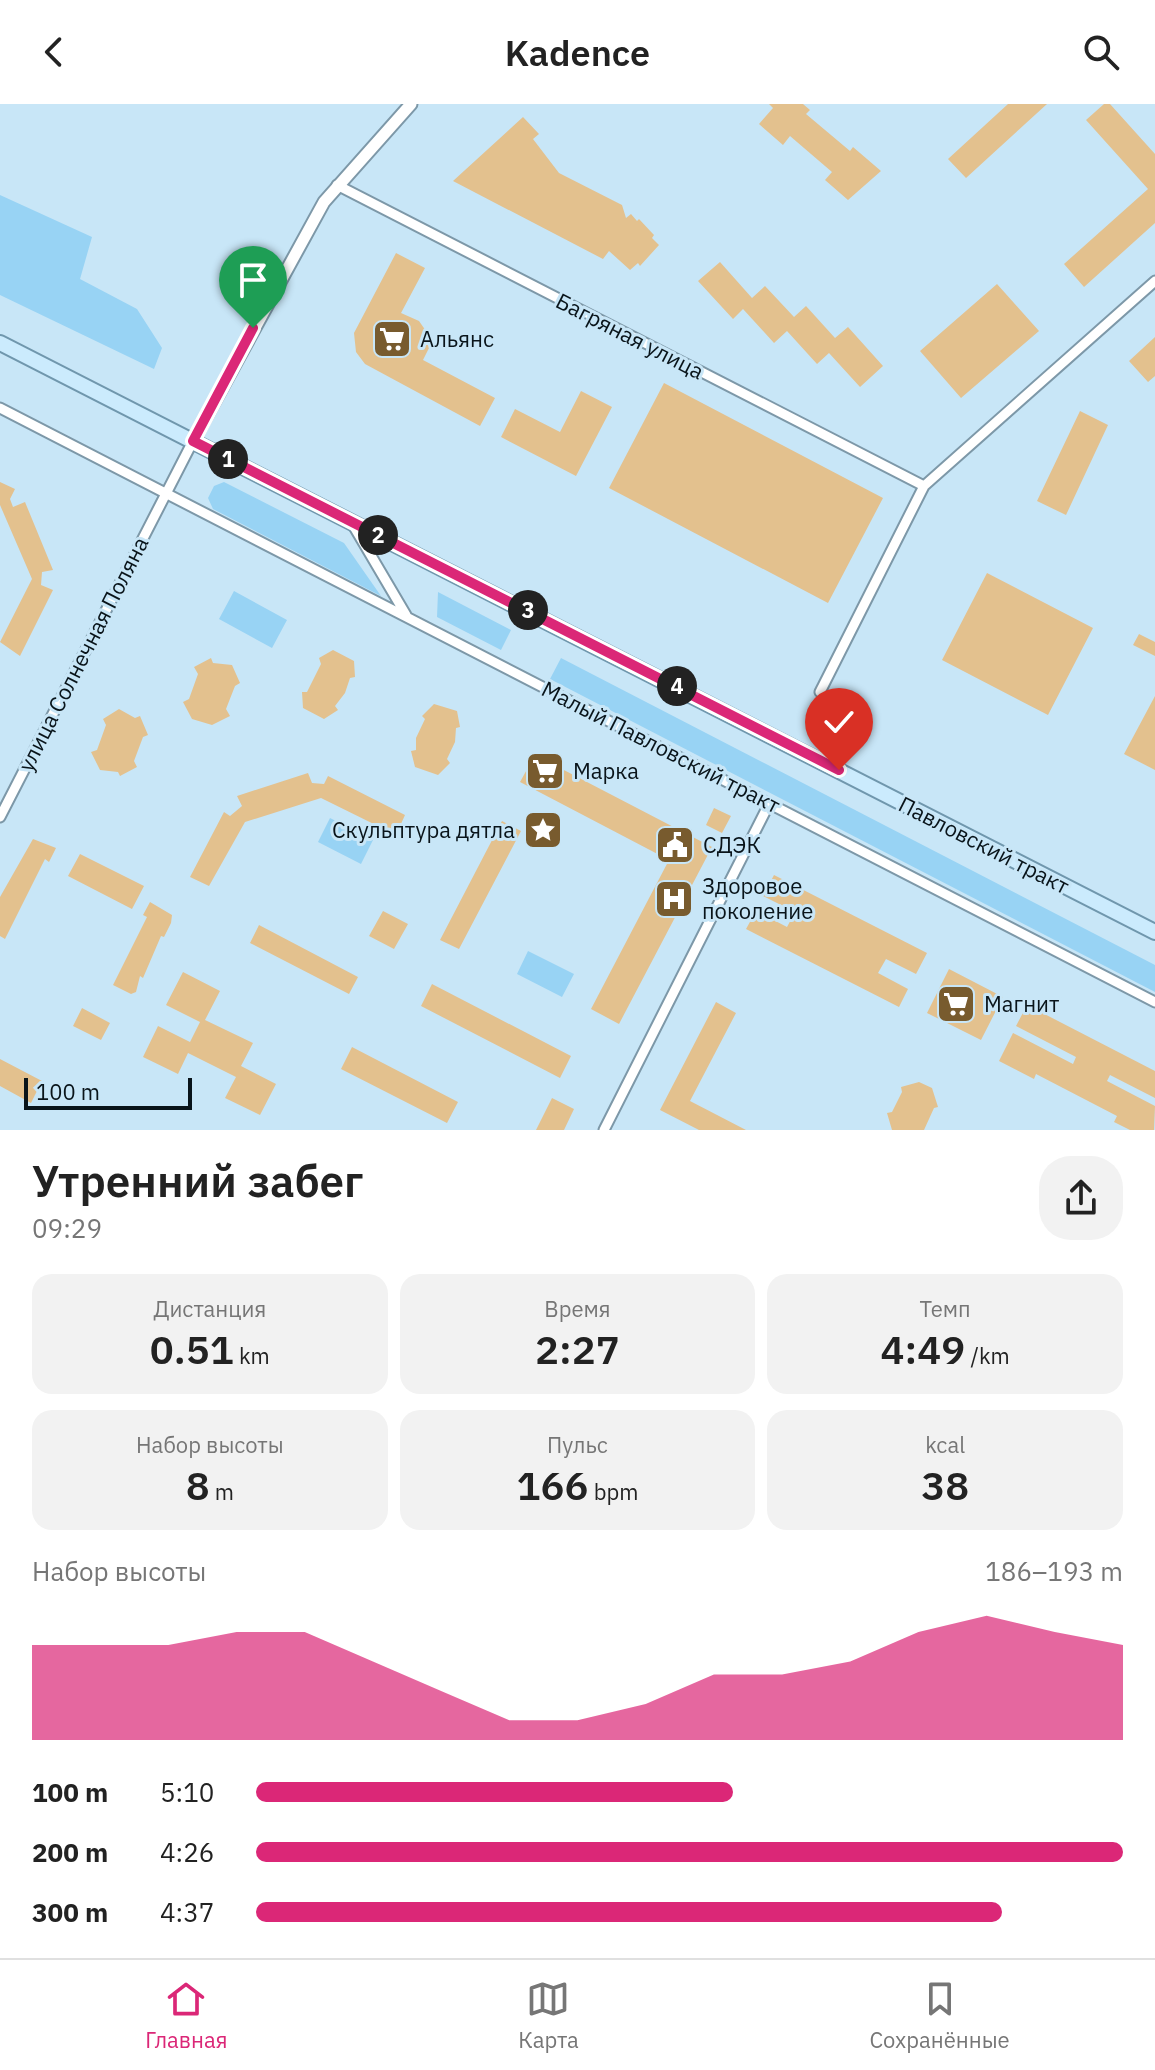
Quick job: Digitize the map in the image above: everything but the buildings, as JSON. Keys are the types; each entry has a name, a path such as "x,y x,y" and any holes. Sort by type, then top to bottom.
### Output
{"main road":[{"name":"Павловский тракт","path":"0,343 1155,932"}],"street":[{"path":"193,441 301,240 337,185 411,104"},
{"name":"Багряная улица","path":"337,185 924,486"},
{"path":"820,692 924,486 1155,281"},
{"path":"0,408 166,492"},
{"name":"улица Солнечная Поляна","path":"0,817 193,441"},
{"name":"Малый Павловский тракт","path":"166,492 1155,1002"},
{"path":"351,522 406,615"},
{"path":"604,1130 769,804"}],"shaded area":[{"path":"0,195 92,237 80,279 137,309 162,348 154,369 0,295"},
{"path":"224,482 344,543 381,596 213,509 208,498 214,486"},
{"path":"234,591 287,620 272,648 219,619"},
{"path":"438,592 511,630 501,650 437,617"},
{"path":"561,658 1155,965 1155,992 550,679"},
{"path":"330,818 373,840 361,864 318,842"},
{"path":"528,951 574,974 562,997 517,974"}],"place":[{"name":"Альянс","path":"392,339"},
{"name":"Марка","path":"545,771"},
{"name":"Скульптура дятла","path":"543,830"},
{"name":"СДЭК","path":"675,845"},
{"name":"Здоровое поколение","path":"674,899"},
{"name":"Магнит","path":"956,1004"}],"route":[{"path":"253,328 193,441 839,770"}]}
